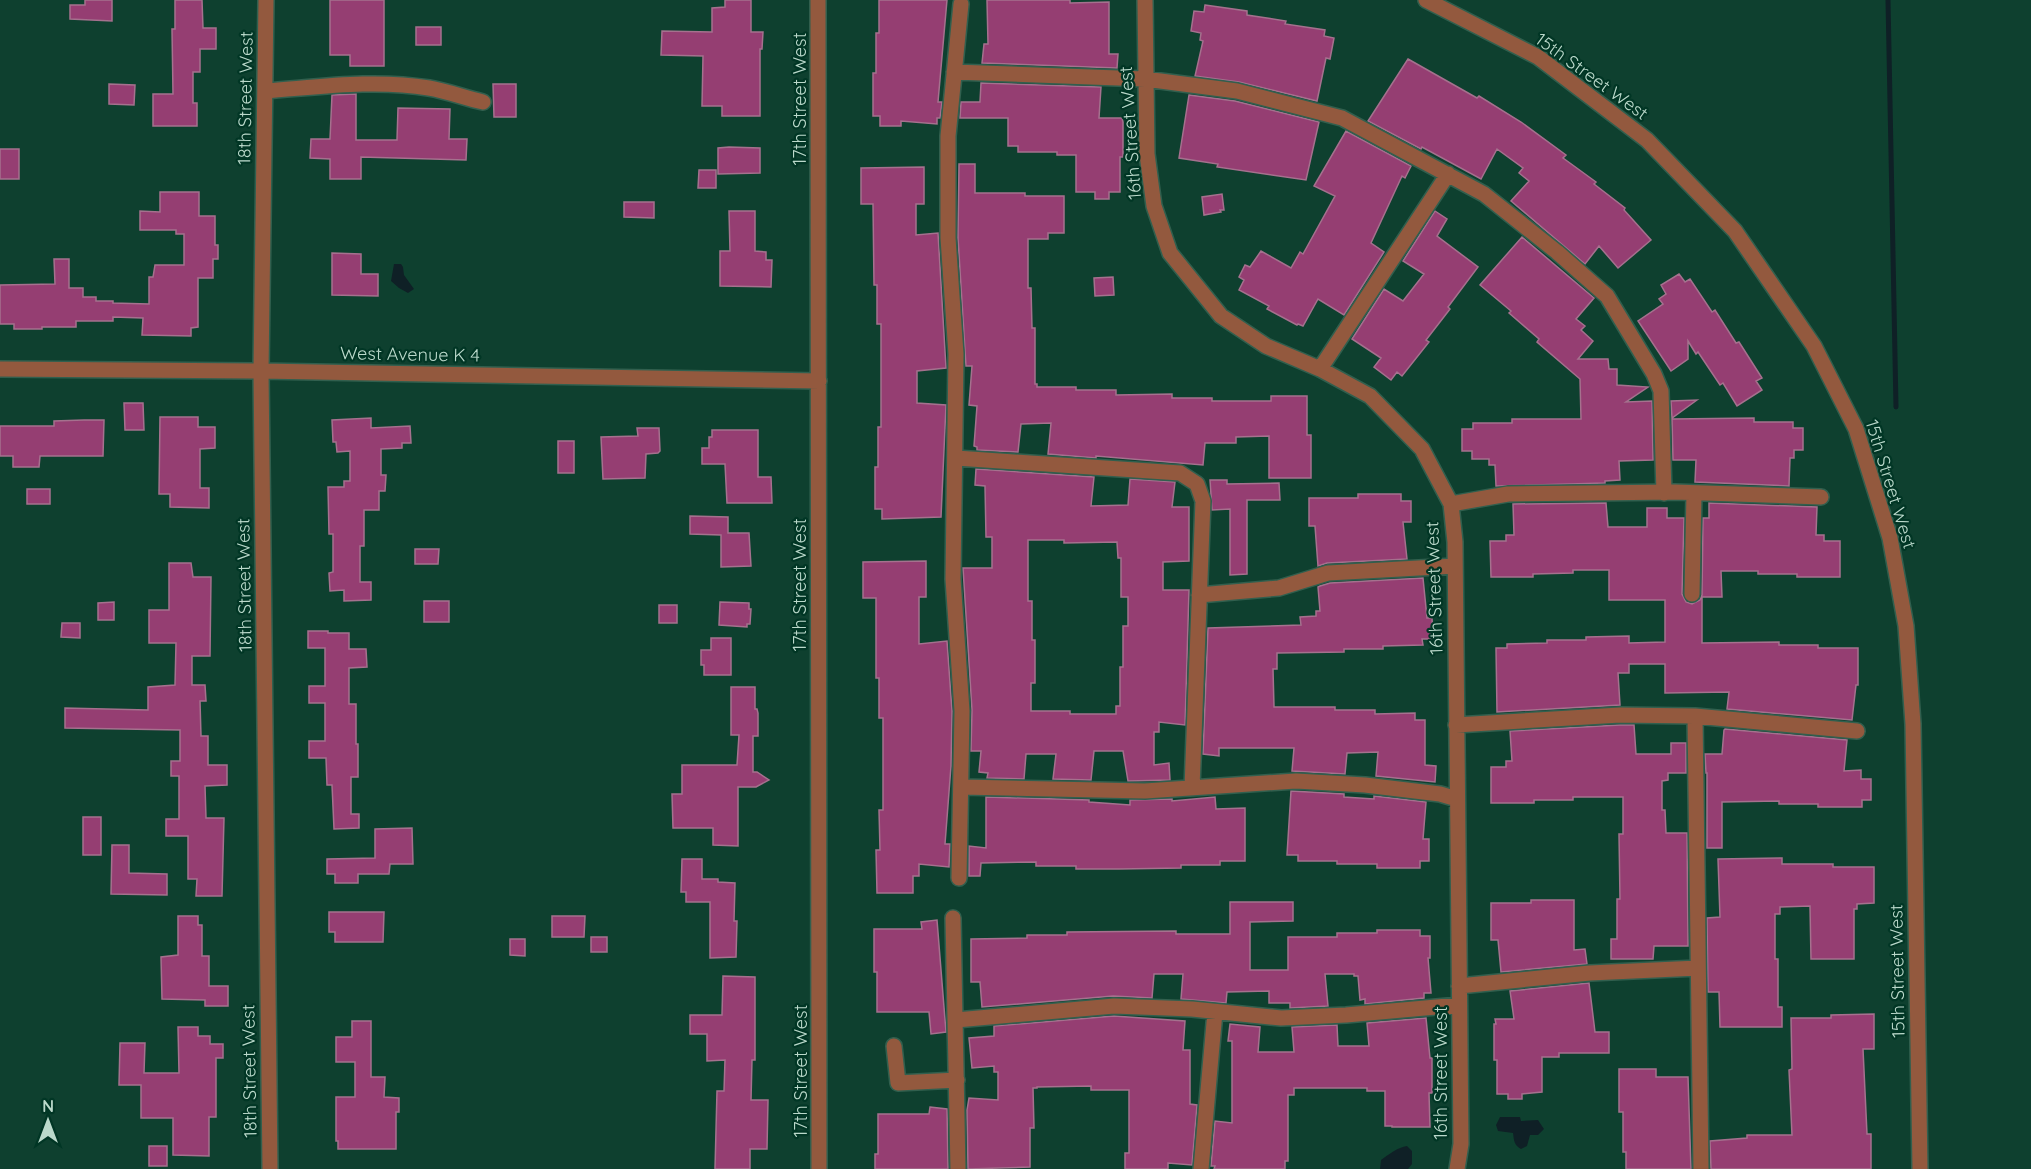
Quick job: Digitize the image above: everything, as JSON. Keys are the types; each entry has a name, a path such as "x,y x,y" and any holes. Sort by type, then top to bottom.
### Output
{"street":[{"name":"18th Street West","path":"266,0 261,371 270,1169"},
{"name":"17th Street West","path":"818,0 819,1169"},
{"name":"16th Street West","path":"1145,0 1147,154 1154,206 1170,253 1221,316 1266,346 1320,369 1370,396 1422,449 1451,504 1455,566 1460,1005 1461,1144 1457,1169"},
{"name":"15th Street West","path":"1426,0 1538,57 1647,140 1735,231 1814,346 1856,429 1890,538 1906,626 1913,724 1920,1169"},
{"path":"959,878 962,711 953,579 956,354 948,238 948,136 961,4"},
{"path":"954,72 1145,79 1237,91 1342,118 1484,194 1557,252 1607,296 1654,374 1661,391 1664,493"},
{"path":"265,91 370,84 429,88 483,102"},
{"path":"1320,369 1448,174"},
{"name":"West Avenue K 4","path":"0,369 261,371 819,381"},
{"path":"956,458 1180,473 1197,484 1203,501 1192,788"},
{"path":"1692,594 1694,493"},
{"path":"1451,504 1508,494 1694,493 1821,497"},
{"path":"1199,595 1279,588 1328,573 1455,566"},
{"path":"1456,725 1620,715 1695,716 1857,731"},
{"path":"1695,716 1701,1169"},
{"path":"962,787 1134,791 1296,781 1365,785 1440,794 1457,799"},
{"path":"953,918 958,1169"},
{"path":"1459,986 1590,974 1698,968"},
{"path":"956,1020 1114,1006 1281,1018 1460,1005"},
{"path":"1201,1169 1215,1012"},
{"path":"894,1046 898,1083 957,1080"}],"shaded area":[{"path":"394,264 401,264 404,275 414,289 408,293 391,281"},
{"path":"1500,1117 1520,1117 1521,1121 1538,1120 1544,1129 1538,1135 1530,1135 1527,1146 1521,1149 1515,1142 1513,1133 1498,1131 1496,1125"},
{"path":"1407,1146 1412,1151 1412,1164 1408,1169 1380,1169 1381,1160"}],"building":[{"path":"85,0 112,0 112,21 70,19 70,5 85,5"},
{"path":"175,0 202,0 203,28 216,28 216,49 200,49 200,72 193,72 193,103 197,103 197,126 153,126 153,94 173,94 172,29 175,29"},
{"path":"330,0 384,0 384,66 350,66 350,55 330,55"},
{"path":"725,0 751,0 751,32 763,32 762,49 760,49 760,116 722,116 722,106 702,106 703,56 661,55 662,31 712,32 712,8 725,7"},
{"path":"879,0 947,0 938,102 942,102 937,124 901,121 901,126 880,126 880,116 873,116 873,73 876,73"},
{"path":"987,0 1109,2 1109,54 1118,54 1117,68 982,63 984,44 988,44"},
{"path":"1205,5 1247,11 1247,15 1325,30 1324,36 1334,38 1330,59 1326,58 1317,101 1239,82 1195,76 1203,41 1200,40 1201,33 1191,31 1194,11 1204,12"},
{"path":"416,27 441,27 441,45 416,45"},
{"path":"1408,59 1477,98 1479,96 1521,122 1566,155 1563,158 1596,182 1594,184 1625,208 1624,210 1651,240 1618,268 1599,246 1585,264 1511,201 1529,181 1519,173 1523,168 1497,149 1481,179 1368,121"},
{"path":"981,83 1101,87 1099,118 1122,118 1123,122 1120,192 1109,192 1109,199 1095,199 1095,192 1076,192 1076,155 1057,155 1057,152 1018,152 1018,146 1008,146 1008,118 960,118 961,102 980,102"},
{"path":"109,84 135,85 134,105 109,104"},
{"path":"493,84 516,84 516,117 494,117"},
{"path":"356,94 356,140 397,140 398,108 450,109 449,139 467,139 466,160 361,157 361,179 330,179 330,159 310,158 311,139 330,139 332,95"},
{"path":"1189,95 1235,101 1319,122 1306,180 1217,167 1218,164 1179,158"},
{"path":"1346,131 1411,166 1405,178 1402,176 1371,243 1384,252 1344,315 1318,299 1303,326 1297,325 1267,309 1269,306 1239,290 1244,280 1239,277 1245,265 1250,267 1261,251 1291,268 1300,252 1303,254 1335,196 1314,186"},
{"path":"718,148 760,148 760,173 718,174"},
{"path":"0,149 19,149 19,179 0,179"},
{"path":"959,164 975,164 975,193 1064,196 1064,233 1048,233 1048,239 1028,239 1028,288 1031,288 1032,328 1035,328 1035,384 1037,387 1116,390 1116,395 1172,394 1172,398 1212,398 1212,401 1271,401 1271,396 1307,396 1307,435 1311,435 1311,478 1269,478 1269,436 1236,437 1236,443 1205,443 1203,465 1048,454 1051,423 1021,424 1018,452 977,450 974,446 977,406 969,405 972,366 966,366 958,238"},
{"path":"924,167 924,204 916,204 916,235 938,233 946,368 917,371 917,403 946,405 941,517 882,519 882,509 875,509 875,467 878,467 878,427 881,427 881,324 877,324 877,285 874,285 873,204 861,204 861,168"},
{"path":"699,170 716,170 716,188 698,188"},
{"path":"160,192 199,192 199,216 215,216 215,245 218,245 218,259 213,259 213,278 198,278 198,327 191,328 191,336 142,335 143,318 113,317 113,321 76,321 76,327 42,327 42,329 14,329 14,324 0,324 0,285 55,284 54,259 69,259 69,288 83,288 83,297 96,297 96,301 113,301 113,303 149,304 149,277 153,277 155,265 184,265 184,234 176,234 176,230 140,230 140,211 160,212"},
{"path":"1222,194 1224,210 1204,215 1202,197"},
{"path":"624,202 654,202 654,218 624,217"},
{"path":"729,211 755,211 755,251 766,252 766,260 772,260 771,287 720,286 720,251 730,251"},
{"path":"1435,211 1447,219 1437,236 1478,267 1426,340 1429,342 1402,376 1397,372 1391,380 1374,367 1381,358 1352,339 1384,289 1403,301 1424,274 1403,261"},
{"path":"1522,237 1594,298 1576,319 1585,326 1581,330 1593,341 1578,359 1608,359 1609,369 1617,369 1617,385 1648,387 1626,402 1652,401 1653,460 1619,461 1620,480 1605,481 1605,483 1496,486 1495,465 1489,465 1489,459 1472,459 1472,451 1462,451 1462,429 1473,429 1473,423 1512,423 1512,419 1581,419 1580,379 1537,342 1539,339 1509,313 1511,311 1480,285"},
{"path":"332,253 361,254 361,274 378,274 378,296 332,295"},
{"path":"1679,274 1685,282 1690,279 1712,312 1715,310 1762,378 1756,381 1762,390 1737,406 1723,383 1720,385 1688,341 1688,359 1671,371 1638,321 1663,304 1659,299 1666,294 1661,285"},
{"path":"1113,277 1114,295 1095,296 1094,278"},
{"path":"1697,400 1672,418 1671,401"},
{"path":"124,403 143,403 144,430 125,430"},
{"path":"160,417 198,417 198,427 215,427 215,448 200,449 200,488 209,488 209,508 170,507 170,494 159,494"},
{"path":"371,418 371,428 410,426 411,443 402,443 402,448 381,449 381,475 386,475 385,491 379,491 379,510 364,510 364,546 360,546 360,582 371,582 371,600 344,601 344,590 330,591 329,573 333,572 333,534 329,534 328,487 344,487 344,481 350,481 350,451 337,452 336,442 333,442 332,420"},
{"path":"1754,418 1754,422 1793,422 1793,428 1803,428 1803,450 1794,450 1794,458 1790,458 1789,486 1695,482 1696,460 1673,460 1672,419"},
{"path":"104,420 103,456 40,456 39,467 13,467 13,456 0,456 0,426 54,426 54,421"},
{"path":"637,428 659,428 660,451 646,454 645,478 603,479 601,437 638,436"},
{"path":"712,430 758,430 758,477 771,477 772,503 727,503 725,464 702,464 702,448 709,448 709,437 712,437"},
{"path":"558,441 574,441 574,473 558,473"},
{"path":"976,469 1094,477 1091,506 1128,505 1130,479 1175,482 1172,507 1189,507 1189,561 1163,562 1163,590 1189,590 1185,725 1159,722 1159,732 1154,732 1154,765 1169,763 1170,780 1128,781 1123,751 1094,751 1091,780 1053,779 1056,754 1026,754 1024,779 987,778 988,773 979,772 981,751 971,751 972,710 963,568 992,568 992,537 986,537 985,486 975,485","holes":["1028,540 1064,540 1064,543 1117,542 1118,558 1121,558 1121,597 1128,597 1128,626 1123,626 1120,706 1116,706 1116,714 1031,711 1031,683 1035,683 1035,640 1032,640 1032,601 1028,601"]},
{"path":"1210,480 1227,480 1227,484 1279,483 1280,500 1247,500 1247,574 1230,575 1230,509 1212,510"},
{"path":"27,489 50,489 50,504 27,504"},
{"path":"1358,494 1401,494 1401,501 1411,501 1411,522 1403,522 1407,559 1327,563 1318,566 1315,526 1309,526 1309,498 1358,498"},
{"path":"1606,503 1608,527 1647,527 1647,508 1667,508 1667,518 1684,518 1682,594 1686,602 1692,604 1700,600 1702,595 1703,518 1709,518 1709,503 1817,507 1816,535 1824,535 1824,541 1840,541 1840,577 1797,577 1797,574 1721,571 1722,597 1702,597 1702,643 1779,642 1779,645 1818,645 1818,648 1858,648 1858,685 1856,685 1852,720 1727,709 1729,692 1665,693 1665,664 1629,664 1629,673 1618,673 1620,705 1497,712 1496,648 1507,648 1507,644 1547,643 1547,640 1586,640 1586,637 1629,636 1629,643 1665,642 1665,600 1609,600 1609,570 1573,570 1573,573 1533,574 1533,577 1491,577 1490,541 1506,541 1506,535 1514,535 1513,504"},
{"path":"690,516 728,517 728,533 749,533 751,566 721,567 721,535 690,534"},
{"path":"415,549 439,549 438,564 415,564"},
{"path":"926,561 926,597 919,597 919,644 947,641 952,711 951,766 945,844 950,844 949,867 919,864 919,876 913,876 913,893 877,893 876,850 880,850 879,810 883,810 883,718 879,718 879,678 876,678 876,598 863,598 863,562"},
{"path":"169,563 191,563 193,577 211,577 210,656 192,656 192,685 205,685 206,701 200,701 201,736 208,736 208,765 227,765 227,785 205,786 206,818 224,818 222,896 196,896 197,879 188,879 188,836 166,836 166,819 179,819 179,776 171,776 171,761 180,761 180,730 65,728 65,708 148,710 148,687 175,685 176,643 149,643 149,610 169,610"},
{"path":"1423,578 1427,618 1432,618 1433,639 1422,639 1423,645 1383,646 1383,649 1277,653 1277,669 1273,669 1274,707 1335,707 1335,710 1375,710 1375,714 1415,713 1415,720 1425,720 1425,765 1436,766 1435,782 1376,776 1378,752 1347,753 1345,774 1292,771 1294,748 1219,748 1219,756 1203,754 1208,628 1301,625 1300,617 1316,616 1316,611 1320,611 1318,587 1320,586 1330,583"},
{"path":"424,601 449,601 449,622 424,622"},
{"path":"114,602 114,620 98,620 98,603"},
{"path":"720,602 749,603 750,624 747,624 747,627 719,625"},
{"path":"659,605 677,605 677,623 659,623"},
{"path":"62,623 80,623 80,638 61,637"},
{"path":"308,631 349,633 349,649 366,649 367,667 349,668 349,704 356,704 356,744 358,744 358,777 351,777 351,814 359,814 359,828 334,829 332,785 327,785 326,758 309,758 309,741 325,741 325,703 309,703 309,686 325,686 325,648 308,648"},
{"path":"711,638 731,638 731,675 704,675 701,650 711,650"},
{"path":"731,687 755,687 758,736 753,736 753,772 769,780 756,787 738,787 738,846 713,845 713,828 673,828 672,794 682,794 682,765 737,765 739,735 731,735"},
{"path":"1634,725 1636,754 1671,754 1671,743 1686,743 1686,773 1668,773 1668,780 1662,781 1662,810 1665,810 1666,833 1687,833 1688,946 1654,946 1653,959 1611,959 1611,939 1617,939 1617,899 1620,899 1619,834 1623,834 1623,797 1573,797 1573,800 1534,800 1534,803 1491,803 1491,767 1506,767 1506,761 1512,761 1510,731"},
{"path":"1725,729 1847,740 1844,771 1861,770 1861,779 1871,779 1871,800 1862,800 1862,807 1818,807 1818,804 1779,804 1779,801 1722,802 1722,848 1707,848 1705,754 1722,754"},
{"path":"1291,791 1426,802 1423,839 1429,839 1429,861 1420,861 1420,868 1377,868 1377,864 1298,861 1298,855 1287,855"},
{"path":"986,797 1089,800 1089,802 1130,805 1130,800 1172,799 1172,801 1215,797 1216,809 1245,808 1245,861 1220,861 1220,865 1181,865 1181,868 1119,869 1036,866 1036,862 981,863 980,876 969,876 969,846 986,848"},
{"path":"83,817 101,817 101,855 83,855"},
{"path":"412,828 413,864 390,864 389,874 358,874 358,883 335,883 335,874 327,874 327,859 375,858 375,829"},
{"path":"112,845 129,845 129,873 167,874 167,895 111,894"},
{"path":"1782,858 1782,864 1874,867 1874,903 1857,904 1857,909 1854,909 1854,959 1811,959 1810,906 1780,907 1780,914 1775,914 1775,959 1778,959 1778,1007 1782,1007 1782,1027 1720,1027 1719,992 1708,992 1707,918 1720,917 1718,859"},
{"path":"682,859 702,859 702,879 718,879 718,882 735,883 736,957 710,958 710,902 686,902 686,892 681,892"},
{"path":"1531,900 1574,900 1574,950 1585,949 1587,964 1501,972 1498,940 1491,940 1491,903 1531,903"},
{"path":"1230,902 1293,902 1293,921 1250,922 1250,970 1288,970 1288,937 1337,937 1337,933 1420,930 1420,936 1430,936 1430,958 1428,958 1431,993 1424,993 1424,998 1365,1004 1365,999 1360,1000 1358,976 1325,974 1328,1006 1290,1008 1290,1003 1269,1003 1269,991 1227,992 1226,1003 1181,999 1183,974 1154,974 1152,998 1113,996 982,1007 980,982 971,982 971,939 1027,938 1027,935 1067,935 1067,932 1176,931 1176,934 1230,934"},
{"path":"329,912 384,912 383,942 335,942 335,932 329,932"},
{"path":"178,916 198,916 198,925 202,925 202,956 209,956 209,986 228,986 228,1006 205,1006 205,1000 162,999 161,957 178,955"},
{"path":"552,916 585,916 584,937 552,937"},
{"path":"937,920 946,1032 931,1034 929,1012 877,1012 874,929 922,929 921,922"},
{"path":"591,937 607,937 607,952 591,952"},
{"path":"510,939 525,939 525,956 510,955"},
{"path":"723,976 755,977 755,1060 752,1060 751,1100 768,1100 767,1149 750,1149 750,1169 715,1169 717,1091 724,1091 725,1060 707,1061 707,1034 690,1034 690,1015 722,1015"},
{"path":"1589,983 1595,1032 1609,1032 1609,1053 1559,1053 1559,1057 1542,1057 1542,1092 1522,1094 1522,1099 1508,1099 1508,1094 1497,1094 1494,1024 1496,1024 1495,1019 1514,1019 1510,991"},
{"path":"1874,1014 1874,1049 1863,1049 1867,1134 1871,1134 1871,1169 1711,1169 1710,1141 1747,1138 1747,1135 1792,1135 1789,1070 1792,1069 1791,1018 1831,1018 1831,1015"},
{"path":"1114,1016 1185,1021 1183,1050 1190,1050 1190,1104 1197,1105 1192,1165 1168,1163 1168,1169 1125,1169 1125,1153 1129,1153 1129,1090 1091,1090 1091,1086 1033,1088 1034,1128 1030,1128 1030,1167 968,1169 967,1110 969,1098 998,1100 998,1072 994,1072 994,1066 972,1068 969,1038 994,1036 994,1026"},
{"path":"1426,1018 1430,1058 1432,1058 1432,1093 1429,1093 1430,1127 1385,1126 1385,1091 1367,1091 1367,1088 1294,1088 1294,1095 1288,1095 1288,1161 1285,1161 1285,1169 1214,1169 1215,1166 1211,1166 1215,1121 1232,1123 1232,1041 1228,1041 1230,1024 1260,1027 1258,1052 1294,1052 1292,1027 1337,1025 1338,1046 1369,1046 1367,1023"},
{"path":"352,1021 371,1021 371,1077 385,1077 384,1097 399,1098 399,1112 396,1112 396,1149 338,1149 336,1097 355,1097 355,1062 336,1062 336,1037 352,1037"},
{"path":"178,1027 198,1027 198,1036 210,1036 210,1044 223,1044 223,1058 216,1058 216,1117 209,1117 209,1156 173,1155 173,1118 141,1118 141,1085 119,1085 120,1043 145,1043 144,1073 179,1073"},
{"path":"1619,1069 1656,1069 1656,1077 1688,1077 1691,1169 1626,1169 1626,1152 1623,1152 1623,1112 1619,1112"},
{"path":"930,1107 947,1109 948,1169 875,1169 875,1154 878,1154 878,1114 929,1114"},
{"path":"149,1146 167,1146 167,1166 149,1166"}],"waterway":[{"path":"1888,0 1896,407"}]}
